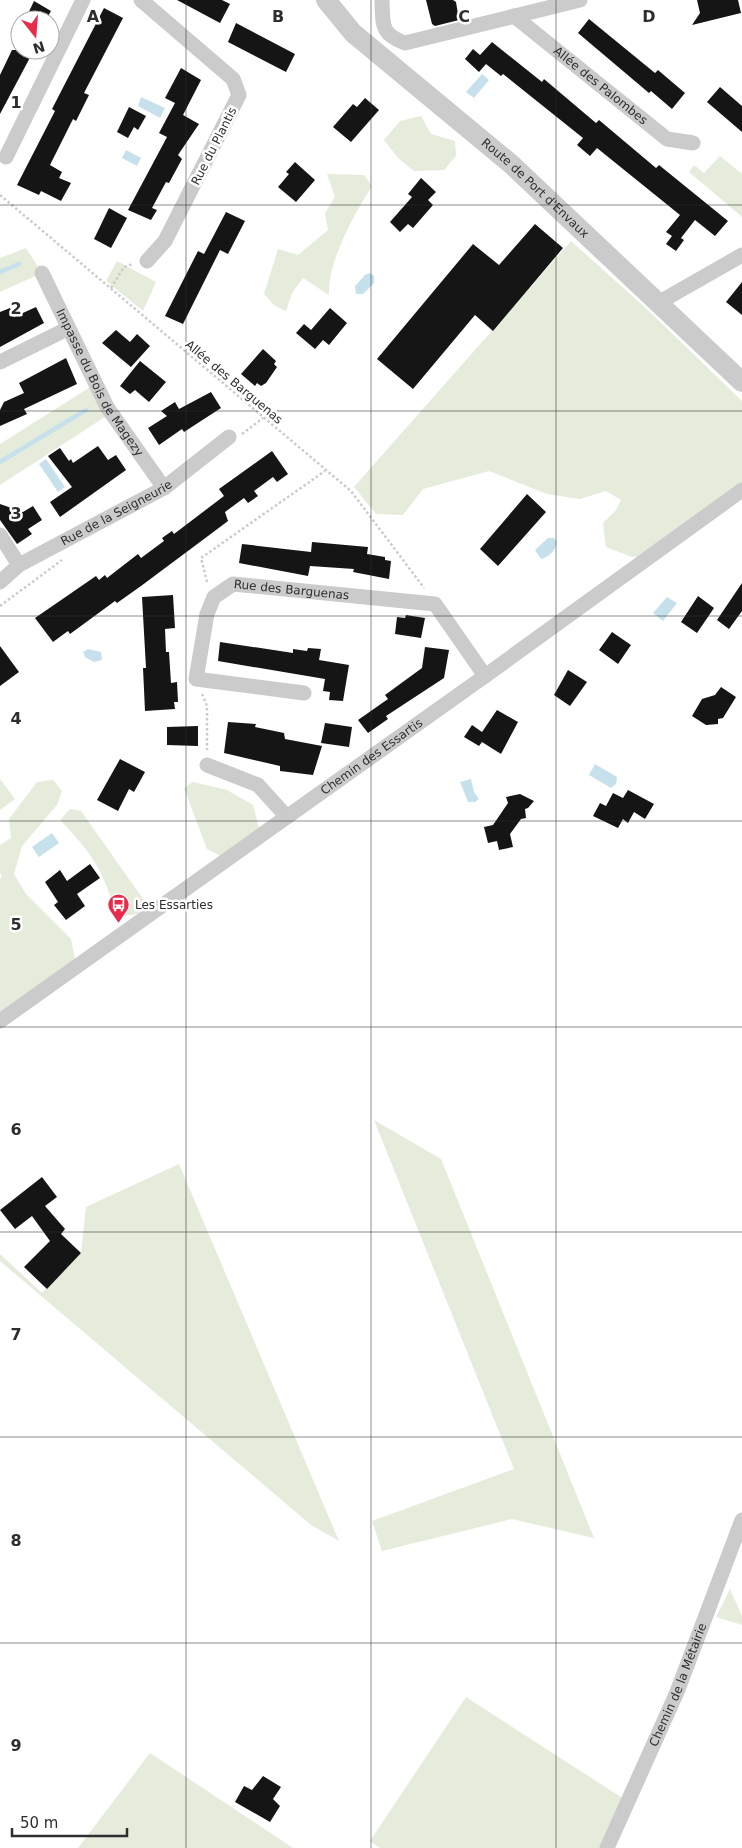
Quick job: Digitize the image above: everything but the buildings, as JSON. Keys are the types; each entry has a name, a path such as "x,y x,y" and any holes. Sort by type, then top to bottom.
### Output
{"street":[{"path":"6,157 83,0"},
{"name":"Rue du Plantis","path":"140,0 233,80 239,95 165,241 147,261"},
{"name":"Route de Port d'Envaux","path":"326,0 353,33 511,164 742,382"},
{"path":"382,0 383,24 387,32 392,38 406,43 580,0"},
{"name":"Allée des Palombes","path":"514,16 667,139 693,143"},
{"path":"658,303 742,255"},
{"name":"Impasse du Bois de Magezy","path":"42,273 107,407 164,488"},
{"path":"0,362 68,329"},
{"name":"Rue de la Seigneurie","path":"0,582 19,565 164,488 229,437"},
{"name":"Chemin des Essartis","path":"0,1021 486,676 742,490"},
{"path":"0,535 19,565"},
{"name":"Rue des Barguenas","path":"212,601 233,584 435,604"},
{"path":"212,601 207,614 196,679 304,693"},
{"path":"435,604 486,676"},
{"path":"208,765 258,785 287,818"},
{"name":"Chemin de la Métairie","path":"607,1848 677,1692 742,1520"}],"path":[{"name":"Allée des Barguenas","path":"0,195 351,491 435,604"},
{"path":"110,288 124,267 147,261"},
{"path":"212,601 200,558 325,471"},
{"path":"196,679 207,706 208,765"}],"green space":[{"path":"421,116 431,134 455,141 456,156 444,170 414,171 398,158 384,140 400,121"},
{"path":"720,156 742,174 742,217 689,172 694,165 704,173"},
{"path":"327,174 364,175 372,186 357,210 337,254 332,268 329,295 303,278 292,293 286,311 275,306 264,294 278,249 298,255 328,230 325,213 335,197"},
{"path":"571,241 649,311 742,401 742,490 653,554 632,557 606,547 603,523 616,510 621,500 606,491 580,499 547,494 489,471 423,489 403,515 376,514 354,487"},
{"path":"26,248 42,273 0,292 0,258"},
{"path":"117,261 156,282 143,311 106,281"},
{"path":"92,386 108,415 0,485 0,444"},
{"path":"0,779 15,799 0,810"},
{"path":"53,780 62,791 57,805 22,846 14,874 26,894 71,939 75,959 0,1020 0,879 2,876 0,873 0,845 11,838 9,819 37,782"},
{"path":"193,782 227,790 253,805 261,835 223,857 207,849 184,788"},
{"path":"70,809 81,811 148,906 137,914 124,916 115,911 106,883 94,861 80,841 60,820"},
{"path":"374,1120 441,1159 594,1538 512,1519 382,1551 372,1521 514,1469"},
{"path":"179,1164 339,1541 311,1525 0,1261 0,1254 42,1293 81,1253 86,1207"},
{"path":"730,1589 742,1616 742,1625 716,1617"},
{"path":"466,1697 627,1801 607,1848 380,1848 370,1841"},
{"path":"150,1753 293,1848 78,1848"}],"water":[{"path":"482,74 489,80 474,98 466,92"},
{"path":"141,97 165,108 160,118 138,106"},
{"path":"126,150 141,158 137,166 122,158"},
{"path":"370,273 374,276 374,283 363,294 356,294 355,286 365,275"},
{"path":"46,459 65,487 58,492 39,464"},
{"path":"548,538 554,538 557,542 555,548 546,557 541,559 535,550"},
{"path":"667,597 677,603 663,621 653,613"},
{"path":"88,649 101,652 102,660 94,662 85,657 83,652"},
{"path":"595,764 617,777 616,784 611,788 589,775"},
{"path":"471,779 474,792 479,799 475,802 468,802 460,782"},
{"path":"52,833 59,843 39,857 32,847"}],"waterway":[{"path":"0,272 19,264"},
{"path":"0,462 86,410"}],"place":[{"name":"Les Essarties","path":"119,924"}]}
